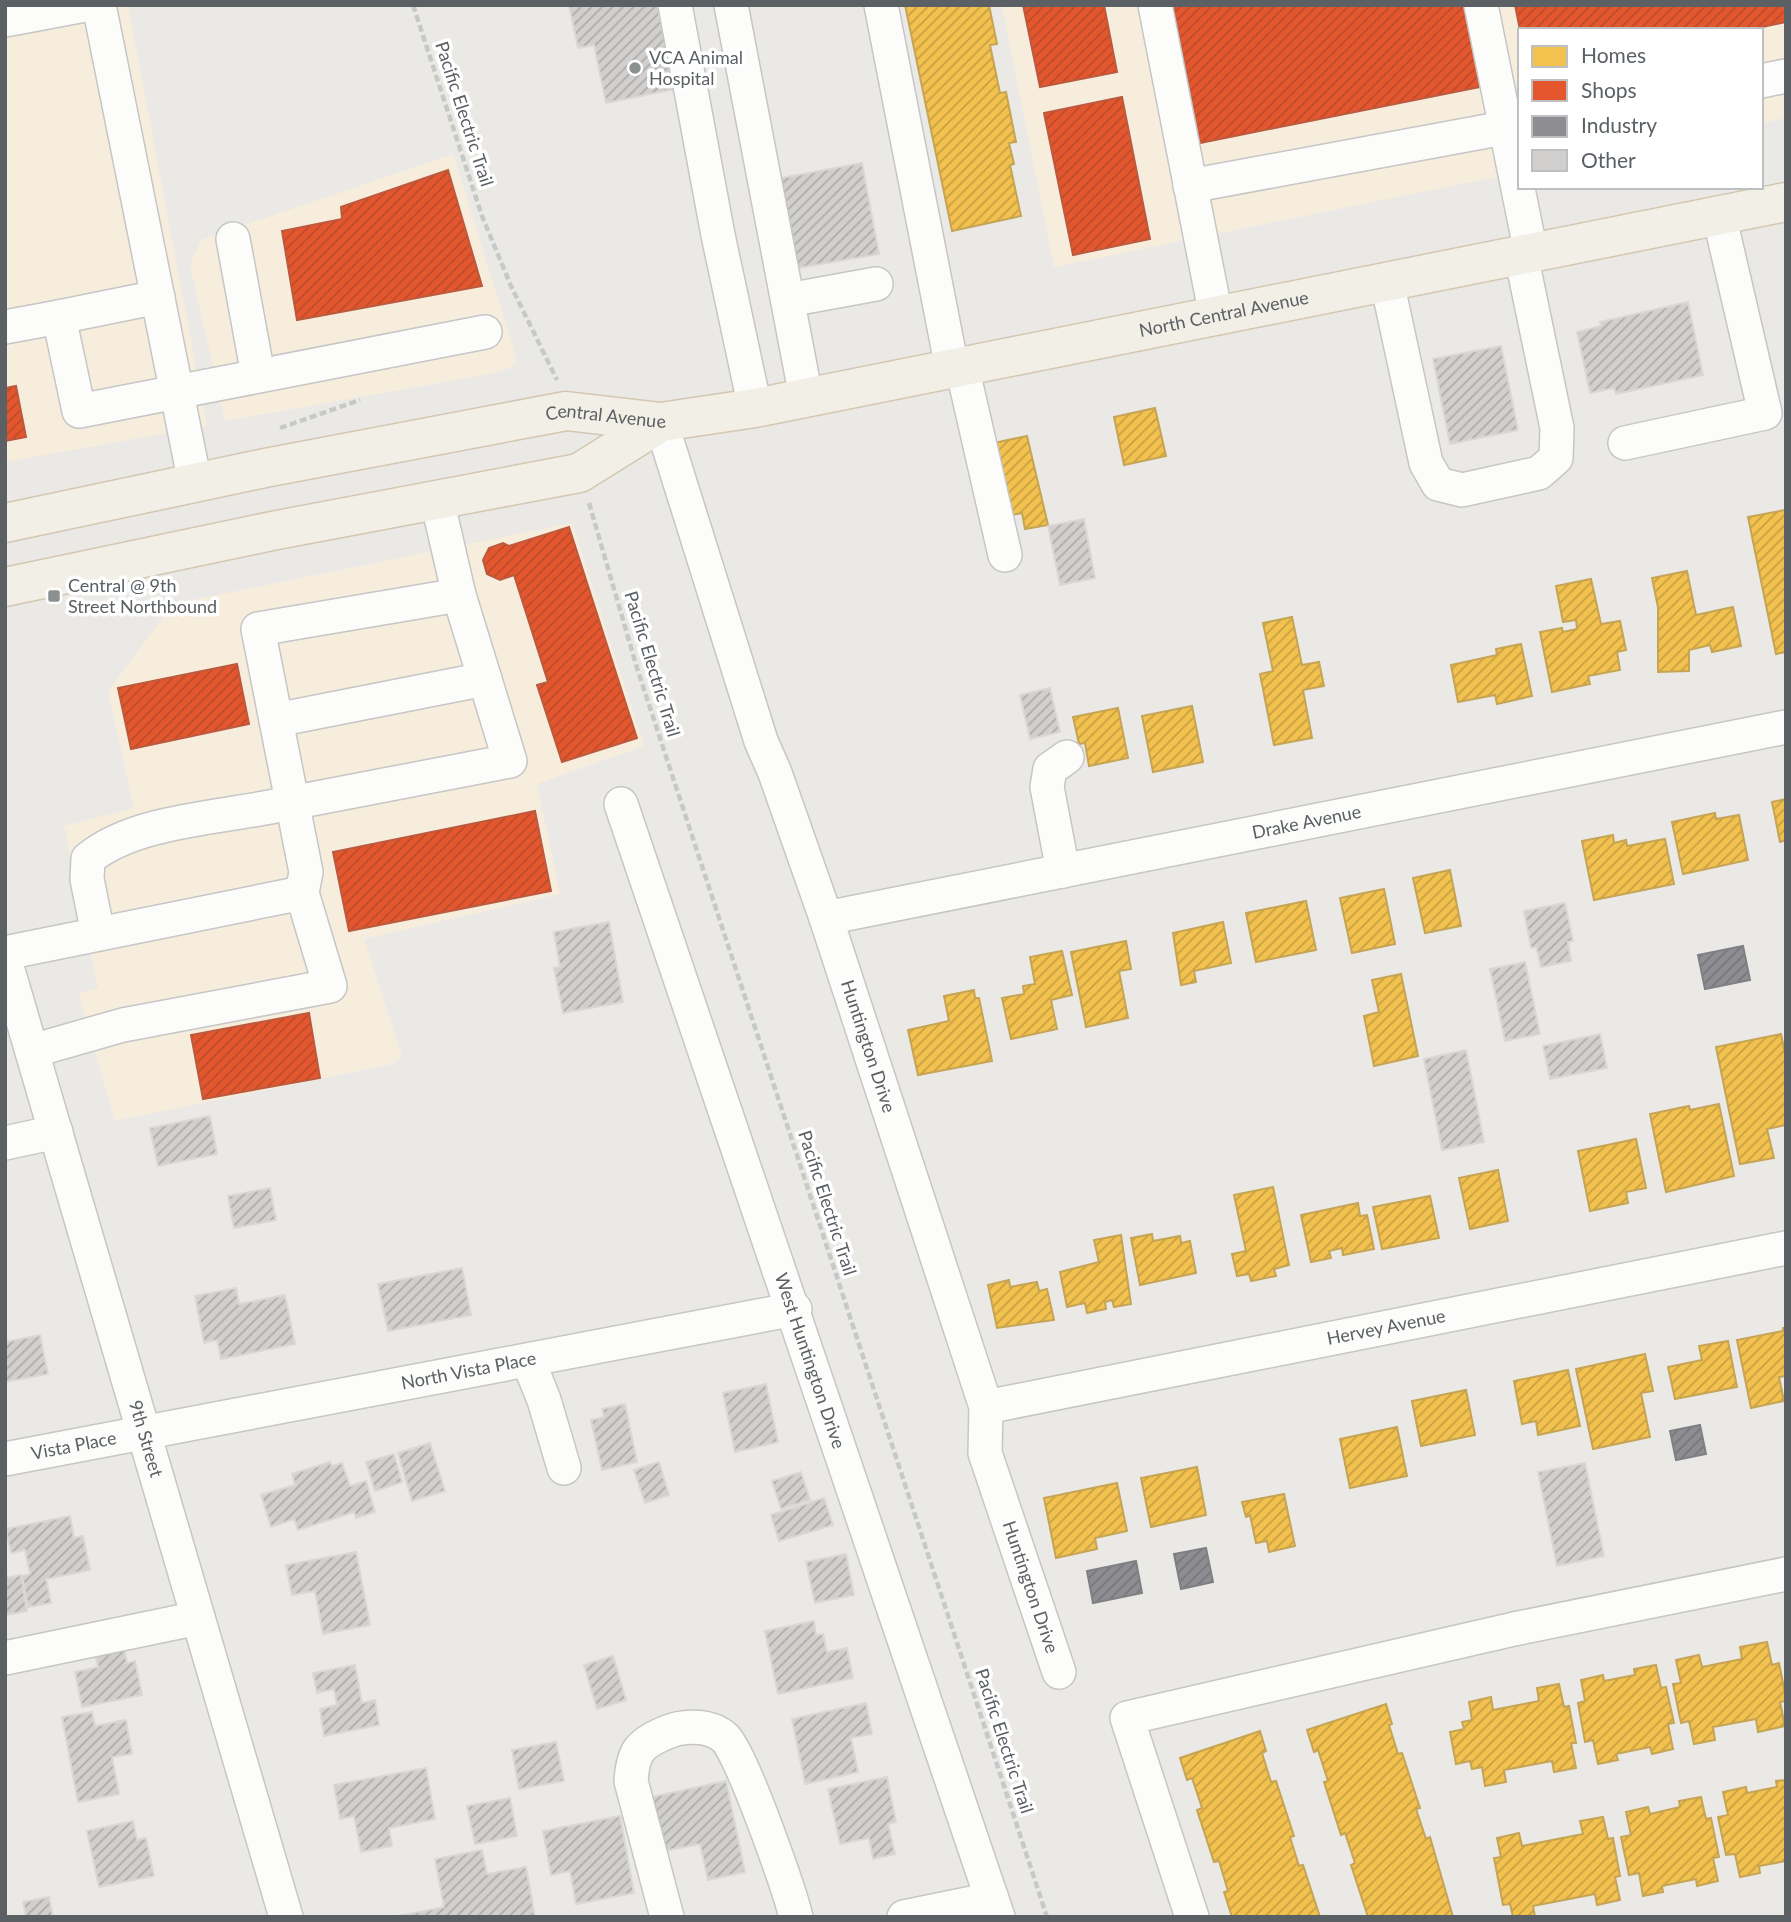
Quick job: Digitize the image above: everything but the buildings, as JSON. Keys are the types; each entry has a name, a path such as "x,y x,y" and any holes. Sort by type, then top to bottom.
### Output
{"main road":[{"name":"North Central Avenue","path":"661,422 755,408 1786,202"},
{"name":"Central Avenue","path":"5,523 566,411 661,422"},
{"name":"Central Avenue","path":"5,587 579,473 661,422"}],"street":[{"path":"5,20 85,5"},
{"path":"99,5 195,483"},
{"path":"675,5 718,235 755,408"},
{"path":"731,5 806,397"},
{"path":"881,5 957,367 1005,555"},
{"path":"1154,5 1216,316"},
{"path":"1481,5 1513,127 1518,176"},
{"path":"1763,80 1786,76"},
{"path":"1190,186 1513,127"},
{"path":"1387,282 1426,463 1438,484 1462,490 1539,473 1556,458 1557,428 1526,254 1519,189"},
{"path":"1625,443 1775,414 1719,215"},
{"path":"233,240 258,375"},
{"path":"788,300 876,284"},
{"path":"5,327 158,297"},
{"path":"59,317 79,411 485,332"},
{"name":"Huntington Drive","path":"661,422 761,741 775,773 826,918 986,1407 985,1453 1059,1672"},
{"path":"98,934 87,879 88,859 106,844 130,835 510,761 459,596 437,500"},
{"path":"32,1051 123,1025 330,986 302,893 306,872 258,629 459,596"},
{"path":"276,720 485,679"},
{"name":"Drake Avenue","path":"826,918 1786,727"},
{"path":"1063,871 1047,787 1050,769 1067,757"},
{"name":"West Huntington Drive","path":"621,804 795,1309 995,1908"},
{"path":"5,953 302,893"},
{"name":"9th Street","path":"5,960 286,1917"},
{"path":"5,1143 56,1132"},
{"name":"Hervey Avenue","path":"986,1407 1786,1248"},
{"name":"North Vista Place","path":"144,1432 795,1309"},
{"path":"528,1360 544,1400 564,1468"},
{"name":"Vista Place","path":"5,1459 144,1432"},
{"path":"1192,1917 1127,1718 1514,1629 1786,1574"},
{"path":"5,1658 198,1618"},
{"path":"667,1917 634,1793 633,1760 645,1742 672,1730 698,1726 725,1738 741,1768 796,1917"},
{"path":"904,1917 995,1908"}],"path":[{"name":"Pacific Electric Trail","path":"413,5 482,216 511,286 558,384"},
{"path":"282,436 280,428 360,400"},
{"name":"Pacific Electric Trail","path":"587,495 637,668 1047,1917"}],"shaded area":[{"path":"5,5 128,5 207,426 5,462"},
{"path":"1002,5 1786,5 1786,118 1763,123 1763,28 1518,28 1518,172 1054,267"},
{"path":"453,154 517,360 510,368 495,373 225,421 190,265 201,240"},
{"path":"572,523 644,746 537,784 560,894 364,939 402,1056 393,1064 115,1121 79,994 98,988 64,826 134,808 108,691 173,604"}],"place":[{"name":"VCA Animal Hospital","path":"635,68"},
{"name":"Central @ 9th Street Northbound","path":"54,596"}]}
